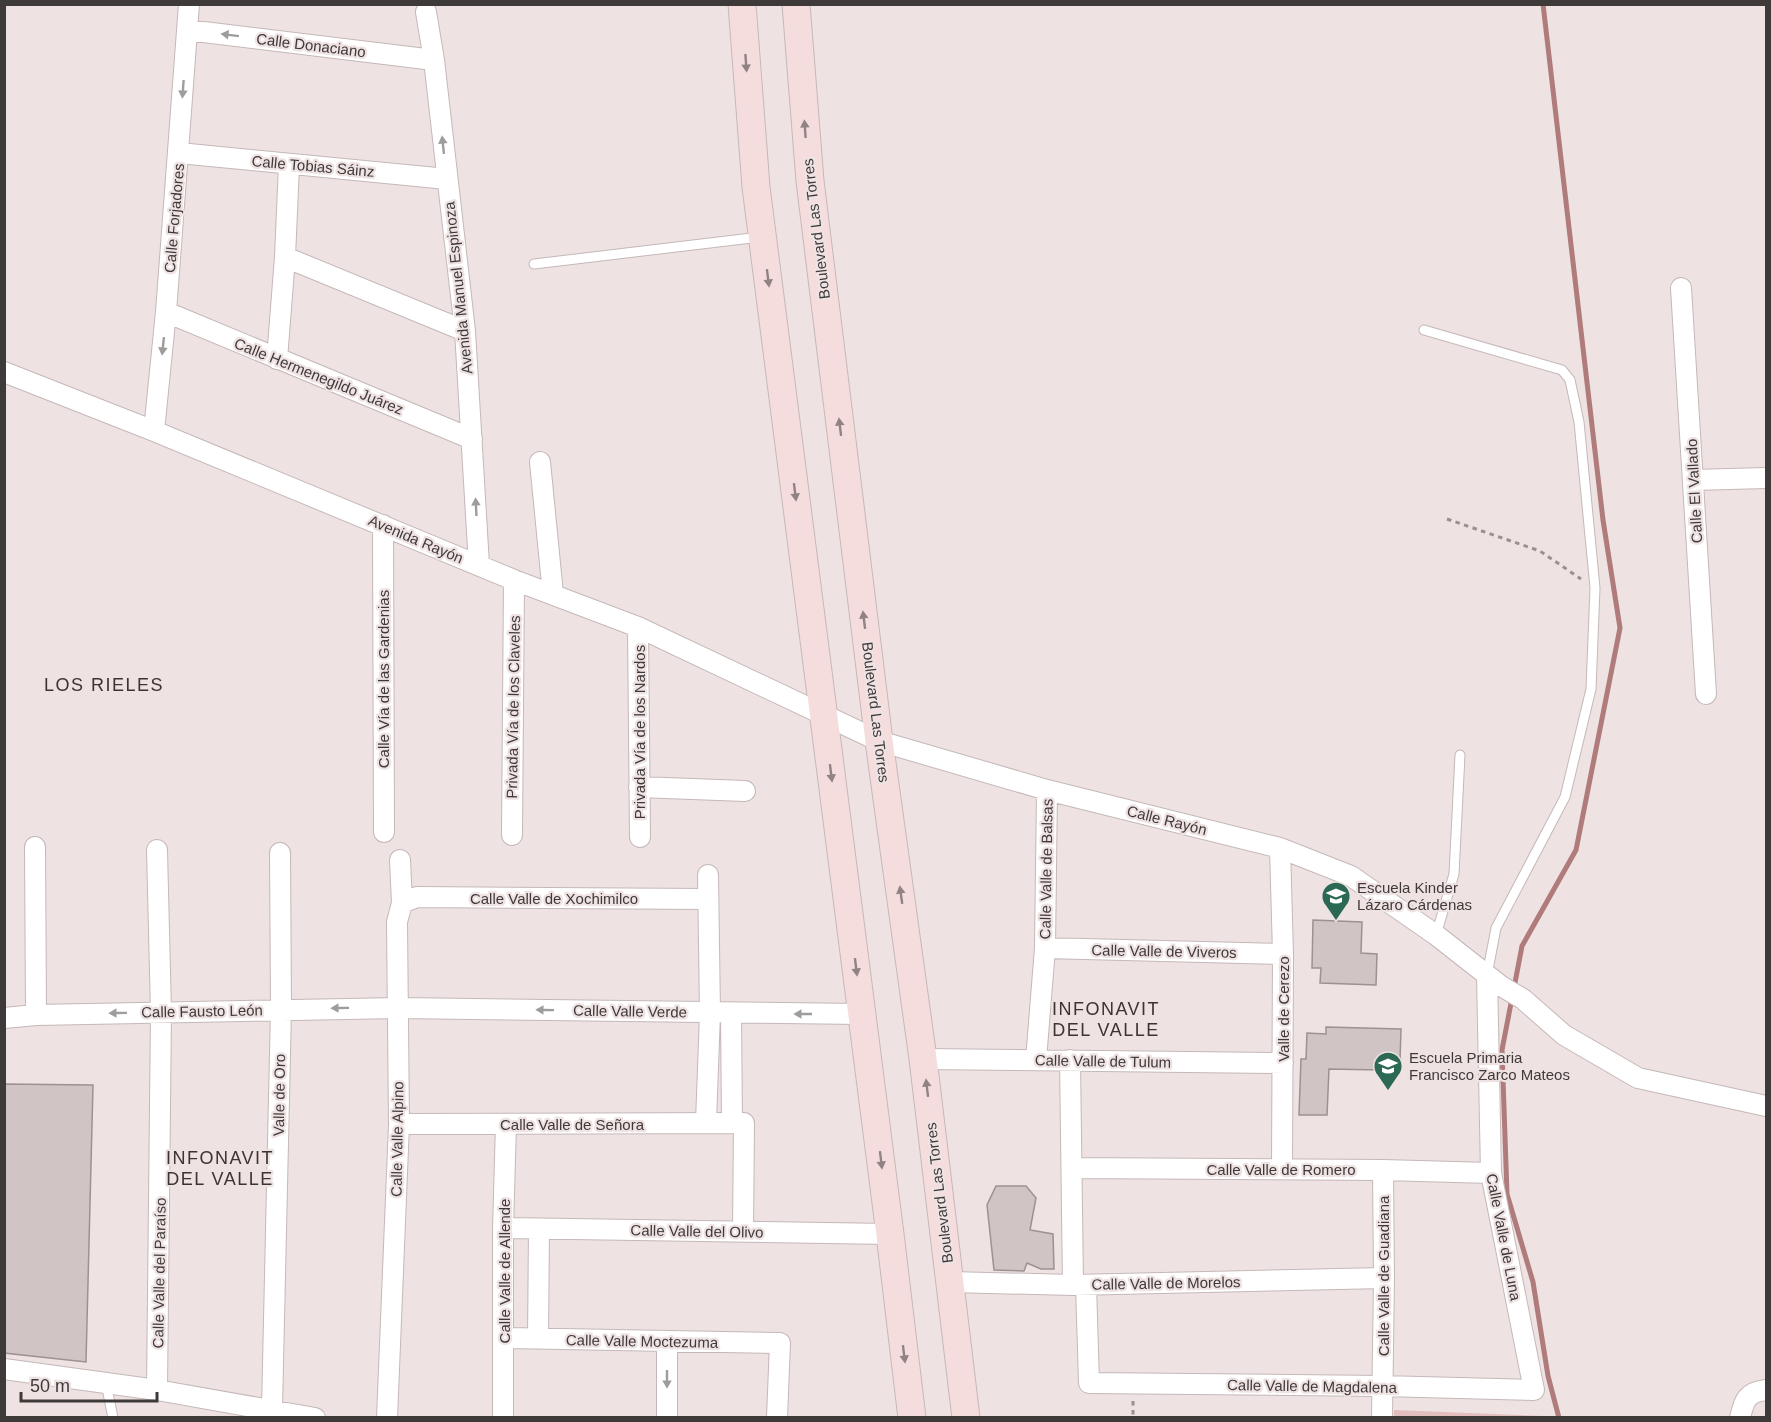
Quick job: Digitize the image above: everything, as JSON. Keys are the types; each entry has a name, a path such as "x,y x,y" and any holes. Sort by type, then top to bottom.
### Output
{"street":[{"name":"Calle Forjadores","path":"153,431 166,312 189,4"},
{"path":"742,4 762,237 912,1418"},
{"name":"Boulevard Las Torres","path":"796,4 810,181 879,741 923,1059 966,1418"},
{"name":"Avenida Manuel Espinoza","path":"426,12 434,60 465,331 479,565"},
{"name":"Calle Donaciano","path":"187,30 434,60"},
{"name":"Calle Tobias Sáinz","path":"179,153 447,179"},
{"path":"277,359 289,165"},
{"path":"285,257 465,331"},
{"name":"Calle El Vallado","path":"1682,288 1706,694"},
{"name":"Calle Hermenegildo Juárez","path":"166,312 472,439"},
{"name":"Avenida Rayón","path":"4,372 514,580 638,627 824,716"},
{"path":"540,462 552,594"},
{"path":"1693,480 1767,478"},
{"name":"Calle Vía de las Gardenias","path":"383,525 384,832"},
{"name":"Privada Vía de los Claveles","path":"512,835 514,580"},
{"name":"Privada Vía de los Nardos","path":"638,627 640,837"},
{"name":"Calle Rayón","path":"824,716 879,741 1047,790 1280,848 1351,876 1436,934 1494,980 1523,999 1564,1035 1638,1078 1767,1106"},
{"path":"639,787 745,791"},
{"name":"Calle Valle de Balsas","path":"1036,1060 1045,948 1047,790"},
{"path":"35,847 36,1015"},
{"name":"Valle de Cerezo","path":"1280,848 1283,954 1282,1169"},
{"name":"Calle Valle del Paraíso","path":"157,850 161,1012 158,1390"},
{"name":"Valle de Oro","path":"272,1409 281,1009 280,853"},
{"name":"Calle Valle Alpino","path":"387,1418 399,1124 398,922 402,903 400,861"},
{"path":"706,1124 710,1013 708,874"},
{"name":"Calle Valle de Xochimilco","path":"402,903 417,897 708,899"},
{"name":"Calle Valle de Viveros","path":"1045,948 1283,954"},
{"name":"Calle Valle de Luna","path":"1494,980 1491,1173 1534,1390"},
{"name":"Calle Valle Verde","path":"399,1008 862,1014"},
{"name":"Calle Fausto León","path":"4,1018 36,1015 399,1008"},
{"path":"731,1013 743,1231"},
{"name":"Calle Valle de Tulum","path":"923,1059 1282,1063"},
{"path":"1070,1060 1072,1168 1080,1285"},
{"name":"Calle Valle de Señora","path":"399,1124 738,1123"},
{"name":"Calle Valle de Allende","path":"503,1418 503,1228 506,1124"},
{"name":"Calle Valle de Romero","path":"1072,1168 1491,1173"},
{"name":"Calle Valle de Guadiana","path":"1382,1418 1383,1170"},
{"name":"Calle Valle del Olivo","path":"503,1228 890,1234"},
{"path":"538,1339 539,1229"},
{"name":"Calle Valle de Morelos","path":"949,1282 1080,1285 1384,1278"},
{"name":"Calle Valle de Magdalena","path":"1080,1285 1089,1383 1534,1390"},
{"name":"Calle Valle Moctezuma","path":"503,1338 780,1342 777,1418"},
{"path":"667,1341 667,1418"},
{"path":"4,1369 158,1390 315,1418"},
{"path":"1740,1418 1744,1402 1761,1390"}],"lane":[{"path":"534,264 762,237"},
{"path":"1424,330 1562,370 1570,380 1579,422 1595,588 1591,689 1565,797 1496,928 1494,980"},
{"path":"1436,934 1454,874 1460,755"},
{"path":"106,1383 113,1418"}],"path":[{"path":"1447,519 1540,551 1595,588"}],"shaded area":[{"path":"1394,1410 1544,1416 1544,1417 1394,1418"}],"building":[{"path":"1313,920 1362,922 1361,953 1377,954 1376,985 1320,983 1321,968 1312,968"},
{"path":"1326,1027 1401,1029 1400,1061 1380,1060 1380,1070 1329,1069 1327,1115 1299,1115 1301,1059 1306,1059 1307,1033 1326,1034"},
{"path":"4,1084 93,1085 86,1362 4,1353"},
{"path":"996,1186 1026,1186 1036,1198 1030,1230 1053,1234 1054,1269 1041,1269 1027,1263 1024,1271 994,1270 987,1205"}],"waterway":[{"path":"1514,988 1522,946 1576,850 1620,628 1603,520 1543,4"},
{"path":"1512,998 1502,1050 1507,1194 1533,1282 1548,1376 1559,1418"}],"place":[{"name":"Escuela Kinder Lázaro Cárdenas","path":"1336,922"},
{"name":"Escuela Primaria Francisco Zarco Mateos","path":"1388,1092"}],"district":[{"name":"LOS RIELES","path":"104,685"},
{"name":"INFONAVIT DEL VALLE","path":"1106,1019"},
{"name":"INFONAVIT DEL VALLE","path":"220,1168"}]}
